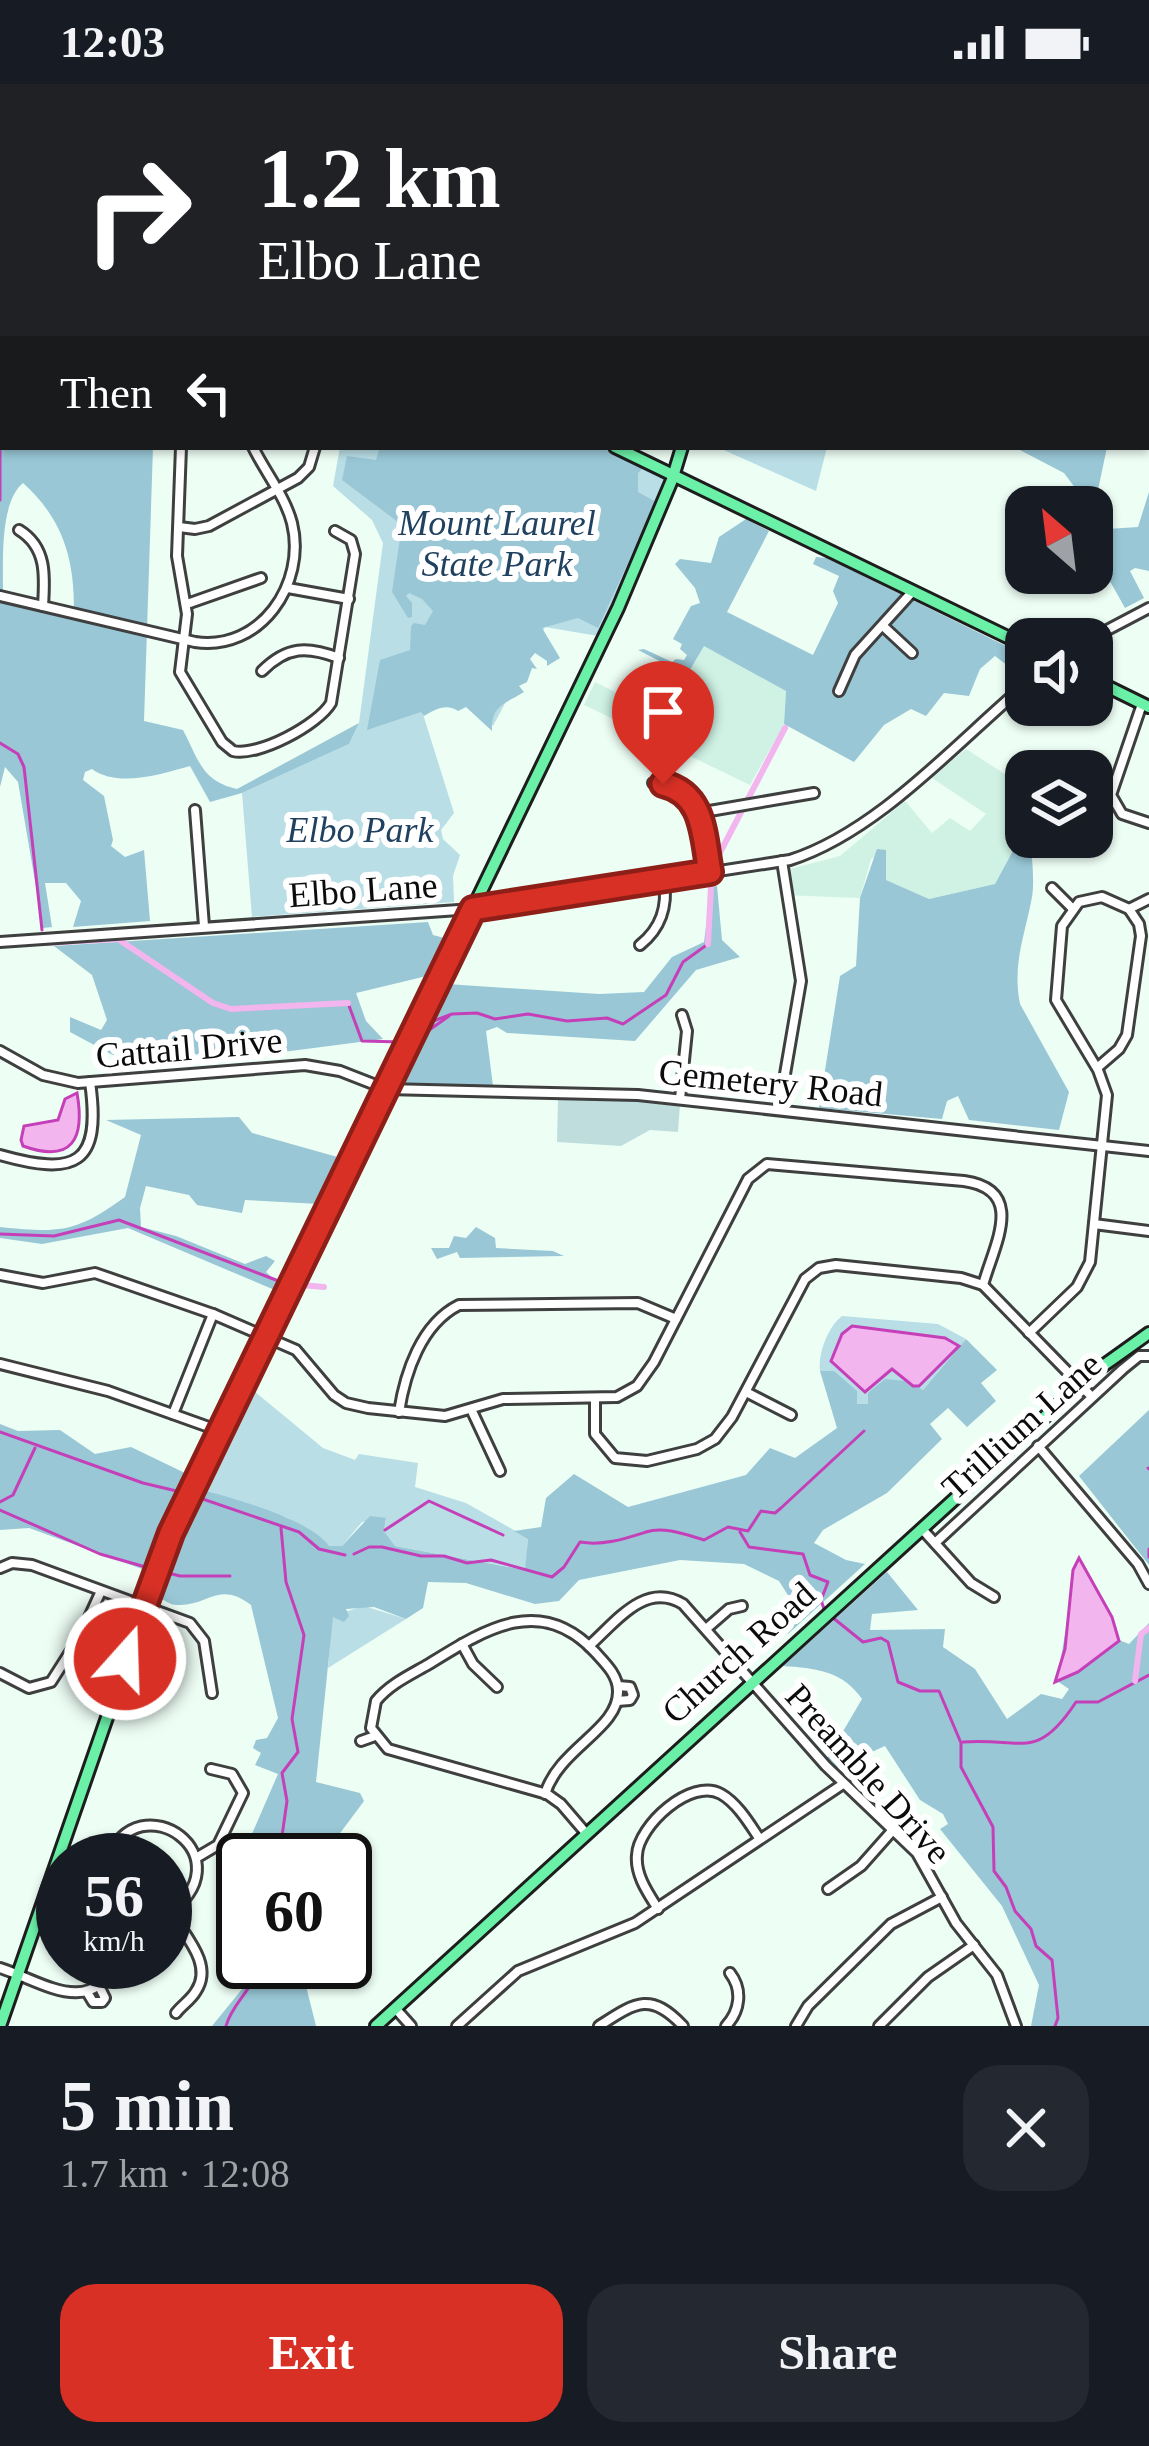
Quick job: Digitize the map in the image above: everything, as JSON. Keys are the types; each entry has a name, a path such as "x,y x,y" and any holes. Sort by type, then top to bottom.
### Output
{"main road":[{"path":"621,450 1005,636"},
{"path":"67,1833 144,1606 189,1495 618,608 681,450"},
{"path":"1113,689 1146,705"},
{"name":"Church Road","path":"376,2026 1079,1385 1114,1354 1149,1333"},
{"path":"0,2026 36,1922"}],"street":[{"path":"182,450 178,568 187,604 179,664 183,681 222,742 243,753 258,750 326,712 334,694 354,544 335,531"},
{"path":"0,596 209,644 242,636 274,610 288,588 293,530 255,450"},
{"path":"179,527 205,527 276,490 307,470 314,450"},
{"path":"20,530 40,550 43,606"},
{"path":"187,604 261,578"},
{"path":"288,588 349,599"},
{"path":"839,691 855,655 913,591"},
{"path":"1113,627 1149,608"},
{"path":"883,626 913,652"},
{"path":"262,671 293,649 339,658"},
{"name":"Elbo Lane","path":"0,942 473,909 782,861 815,851 863,822 1005,701"},
{"path":"1146,705 1111,794 1119,812 1149,823"},
{"path":"653,783 680,789 694,801 710,872"},
{"path":"698,812 814,793"},
{"path":"195,810 204,926"},
{"path":"779,1109 801,981 782,861"},
{"path":"640,945 653,933 665,908 664,880"},
{"path":"1052,888 1072,908"},
{"path":"1029,1333 1070,1296 1090,1262 1107,1095 1055,994 1062,926 1072,908 1102,897 1141,917 1141,943 1129,1030 1123,1045 1097,1068"},
{"path":"1129,909 1149,899"},
{"path":"680,1099 687,1031 682,1015"},
{"name":"Cattail Drive","path":"0,1051 43,1075 90,1082 295,1065 340,1071 386,1089"},
{"path":"0,1155 48,1167 80,1156 93,1130 90,1082"},
{"name":"Cemetery Road","path":"386,1089 680,1099 1149,1151"},
{"path":"0,1275 43,1283 95,1273 213,1314 302,1354 329,1390 346,1403 445,1416 503,1399 595,1399 617,1396 637,1386 748,1180 767,1164 990,1187 1000,1198 1001,1213 996,1248 983,1285"},
{"path":"1094,1224 1149,1232"},
{"path":"595,1399 594,1428 601,1445 615,1458 634,1462 710,1443 725,1429 802,1285 819,1268 836,1265 944,1276 983,1285 1092,1397"},
{"path":"399,1412 410,1364 438,1321 459,1305 638,1303 676,1319"},
{"path":"173,1414 213,1314"},
{"name":"Trillium Lane","path":"935,1543 1092,1397 1139,1357 1149,1356"},
{"path":"0,1364 108,1391 220,1431"},
{"path":"746,1392 791,1414"},
{"path":"471,1409 500,1471"},
{"path":"1037,1446 1143,1570 1149,1584"},
{"path":"921,1528 979,1590 994,1597"},
{"path":"0,1568 25,1563 184,1620 199,1631 212,1693"},
{"path":"0,1673 28,1688 51,1682 81,1635 101,1591"},
{"name":"Preamble Drive","path":"589,1646 635,1604 657,1596 679,1600 843,1784 922,1860 1001,1983 1016,2026"},
{"path":"706,1629 729,1609 742,1606"},
{"path":"544,1794 556,1767 606,1721 617,1701 614,1675 565,1627 533,1621 496,1626 380,1695 371,1714 375,1736 401,1755 544,1794 561,1804 585,1832"},
{"path":"462,1644 473,1664 497,1688"},
{"path":"617,1701 630,1700 633,1695 630,1687 618,1686"},
{"path":"362,1742 375,1736"},
{"path":"196,1858 218,1845 242,1793 232,1774 211,1768"},
{"path":"458,2026 518,1971 615,1933 658,1909 843,1784"},
{"path":"658,1909 641,1879 637,1851 648,1829 687,1796 704,1790 721,1793 759,1838"},
{"path":"124,1833 144,1825 171,1833"},
{"path":"828,1889 861,1866 892,1832"},
{"path":"192,1850 196,1858 192,1892"},
{"path":"796,2026 808,2006 891,1924 942,1897"},
{"path":"879,2026 928,1977 974,1945"},
{"path":"176,2013 197,1990 202,1971 192,1947"},
{"path":"0,1968 64,1992 93,1989"},
{"path":"726,2026 738,2002 730,1973"},
{"path":"87,1992 92,2002 103,2002 100,1989"},
{"path":"599,2026 649,2002 666,2009 683,2026"},
{"path":"395,2008 411,2026"}],"green space":[{"path":"0,450 153,450 144,721 183,730 197,759 215,780 237,789 359,723 349,744 242,793 210,802 190,766 127,779 92,769 85,772 83,780 104,796 111,846 125,857 144,850 150,921 73,927 81,901 66,883 45,883 52,927 43,928 18,782 5,767 0,787","holes":["23,483 47,510 68,555 74,608 3,590 4,532 10,503"]},
{"name":"Mount Laurel State Park","path":"339,450 620,450 674,475 604,637 545,627 493,726 470,696 422,711 454,813 441,830 443,839 460,855 453,876 454,902 252,917 242,793 349,744 359,723 383,543 372,520 333,486"},
{"name":"Mount Laurel State Park","path":"379,450 605,450 643,468 638,473 638,492 656,502 598,628 578,618 542,628 560,658 547,666 535,653 530,659 537,669 532,668 527,682 519,686 524,692 497,710 492,731 466,707 458,711 441,708 424,716 421,712 367,730 380,660 410,650 411,626 425,625 433,611 409,593 412,617 408,618 392,592 402,525 342,480 347,456 376,460"},
{"path":"724,450 826,450 816,491"},
{"path":"1020,450 1106,450 1099,486 1074,486 1064,473"},
{"path":"1149,492 1149,571 1130,571 1144,598 1125,608 1113,587 1113,529 1138,527"},
{"path":"746,519 769,531 727,612 813,655 838,603 833,591 839,576 813,564 816,557 827,558 1005,646 1005,664 995,656 980,669 969,696 944,693 926,716 911,709 884,725 854,762 784,724 786,691 704,646 687,675 638,650 672,662 684,660 682,644 673,639 691,606 700,603 695,588 675,564 680,559 711,563 719,537"},
{"path":"704,645 786,690 784,724 750,785 584,705 595,682 671,720"},
{"path":"966,749 1005,774 1005,858 1009,858 995,884 929,899 886,880 886,850 871,859 860,898 783,895 778,872 840,856 905,801 932,833 950,818 970,831 986,814 932,778"},
{"path":"877,849 886,850 886,880 929,899 995,884 1009,858 1032,858 1033,890 1018,963 1018,989 1020,1004 1069,1092 1059,1130 969,1120 958,1096 947,1101 942,1119 819,1108 840,976 856,966 860,898"},
{"path":"717,886 722,940 740,957 696,970 635,1041 507,1033 497,1027 486,1031 493,1086 406,1083 405,1076 447,984 599,994 644,992 672,957 704,942 711,887"},
{"path":"428,922 433,935 448,939 431,975 356,993 366,1021 383,1039 221,1060 124,1061 70,1032 70,1017 101,1030 107,1020 92,975 54,946"},
{"path":"239,1117 252,1133 341,1158 319,1204 245,1200 242,1213 197,1205 189,1195 146,1186 141,1227 245,1264 266,1256 275,1261 266,1272 279,1284 277,1291 128,1228 42,1244 0,1238 0,1227 53,1230 80,1224 125,1197 141,1135 106,1120"},
{"path":"476,1227 495,1238 496,1248 553,1251 564,1256 460,1258 457,1252 437,1259 431,1248 449,1248 454,1236 466,1238"},
{"path":"842,1316 938,1324 966,1339 923,1390 868,1393 868,1404 857,1405 834,1371 820,1371 825,1341"},
{"path":"966,1339 997,1370 981,1383 996,1401 967,1427 948,1408 930,1424 942,1439 887,1493 823,1530 814,1543 865,1564 788,1634 791,1600 779,1581 744,1564 680,1560 579,1580 559,1601 535,1604 466,1583 428,1582 423,1608 406,1619 374,1607 346,1609 349,1616 344,1622 333,1617 316,1782 360,1793 364,1801 340,1833 252,1833 278,1774 255,1765 261,1753 253,1748 256,1740 267,1738 278,1718 251,1605 230,1595 187,1605 158,1597 199,1489 288,1518 329,1546 342,1546 370,1516 386,1518 384,1531 395,1546 525,1570 528,1539 514,1531 541,1527 546,1498 574,1474 628,1507 746,1475 770,1448 795,1458 837,1428 820,1371 834,1371 857,1391 857,1404 868,1404 868,1393 885,1379 905,1381 923,1390"},
{"path":"249,1387 323,1448 355,1460 359,1454 418,1463 415,1487 466,1503 528,1538 526,1570 395,1546 384,1531 386,1519 362,1522 342,1546 328,1546 288,1518 199,1489"},
{"path":"1149,1410 1149,1565 1079,1476"},
{"path":"0,1424 18,1431 60,1430 95,1454 131,1447 187,1474 145,1570 29,1528 0,1530"},
{"path":"1078,1558 1119,1640 1129,1644 1149,1623 1149,2026 1031,2026 1039,1985 1002,1906 940,1829 948,1824 943,1814 920,1800 885,1746 832,1770 825,1762 862,1699 837,1677 783,1666 887,1572 918,1610 872,1614 870,1630 945,1629 943,1647 975,1669 1007,1719 1041,1694 1062,1699 1069,1689 1057,1681"},
{"path":"364,1606 406,1619 328,1668 332,1616"},
{"path":"242,1989 307,1989 316,2026 212,2026"}],"shaded area":[{"path":"77,1093 79,1123 72,1143 54,1152 23,1146 24,1126 58,1120 65,1099"},
{"path":"558,1097 680,1104 678,1132 650,1130 621,1146 557,1142"},
{"path":"852,1326 945,1338 959,1346 919,1386 892,1369 865,1392 831,1361 842,1334"},
{"path":"1079,1558 1112,1617 1119,1641 1078,1672 1055,1682 1065,1649 1073,1570"}],"waterway":[{"path":"0,448 0,500"},
{"path":"708,944 712,868 785,728"},
{"path":"0,743 18,754 24,767 42,930"},
{"path":"45,943 118,939 213,1003 231,1009 348,1003"},
{"path":"428,1023 452,1014 477,1013 495,1019 528,1014 567,1021 607,1018 623,1024 666,995 683,962 708,944"},
{"path":"348,1003 362,1041 402,1042"},
{"path":"418,1038 449,1016"},
{"path":"0,1234 54,1236 119,1220 276,1280"},
{"path":"301,1285 324,1287"},
{"path":"354,1554 382,1547 467,1563 491,1560 552,1577 580,1542 605,1542 653,1530 704,1540 728,1527 748,1531 761,1511 775,1513 864,1431"},
{"path":"0,1432 143,1483 185,1493"},
{"path":"0,1502 13,1495 35,1448"},
{"path":"194,1496 299,1532 319,1549 345,1555"},
{"path":"385,1530 429,1501 503,1535"},
{"path":"0,1510 100,1554 149,1568"},
{"path":"281,1528 286,1582 304,1635 292,1719 298,1752 282,1773 287,1801 282,1833"},
{"path":"740,1532 749,1547 803,1554 810,1575 828,1582 821,1600 824,1609"},
{"path":"1149,1549 1149,1557"},
{"path":"164,1572 230,1576"},
{"path":"832,1617 863,1642 881,1638 888,1642 898,1682 920,1691 939,1691 961,1743 961,1767 993,1827 994,1871 1015,1911 1031,1929 1036,1946 1052,1960 1055,2026"},
{"path":"1135,1681 1141,1634 1149,1628"},
{"path":"963,1742 1038,1740 1076,1702 1098,1702 1149,1675"},
{"path":"226,2026 247,1989"}],"route":[{"path":"125,1659 171,1533 473,909 710,872 694,801 680,789 663,784"}],"park label":[{"name":"Elbo Park","path":"360,829"}]}
